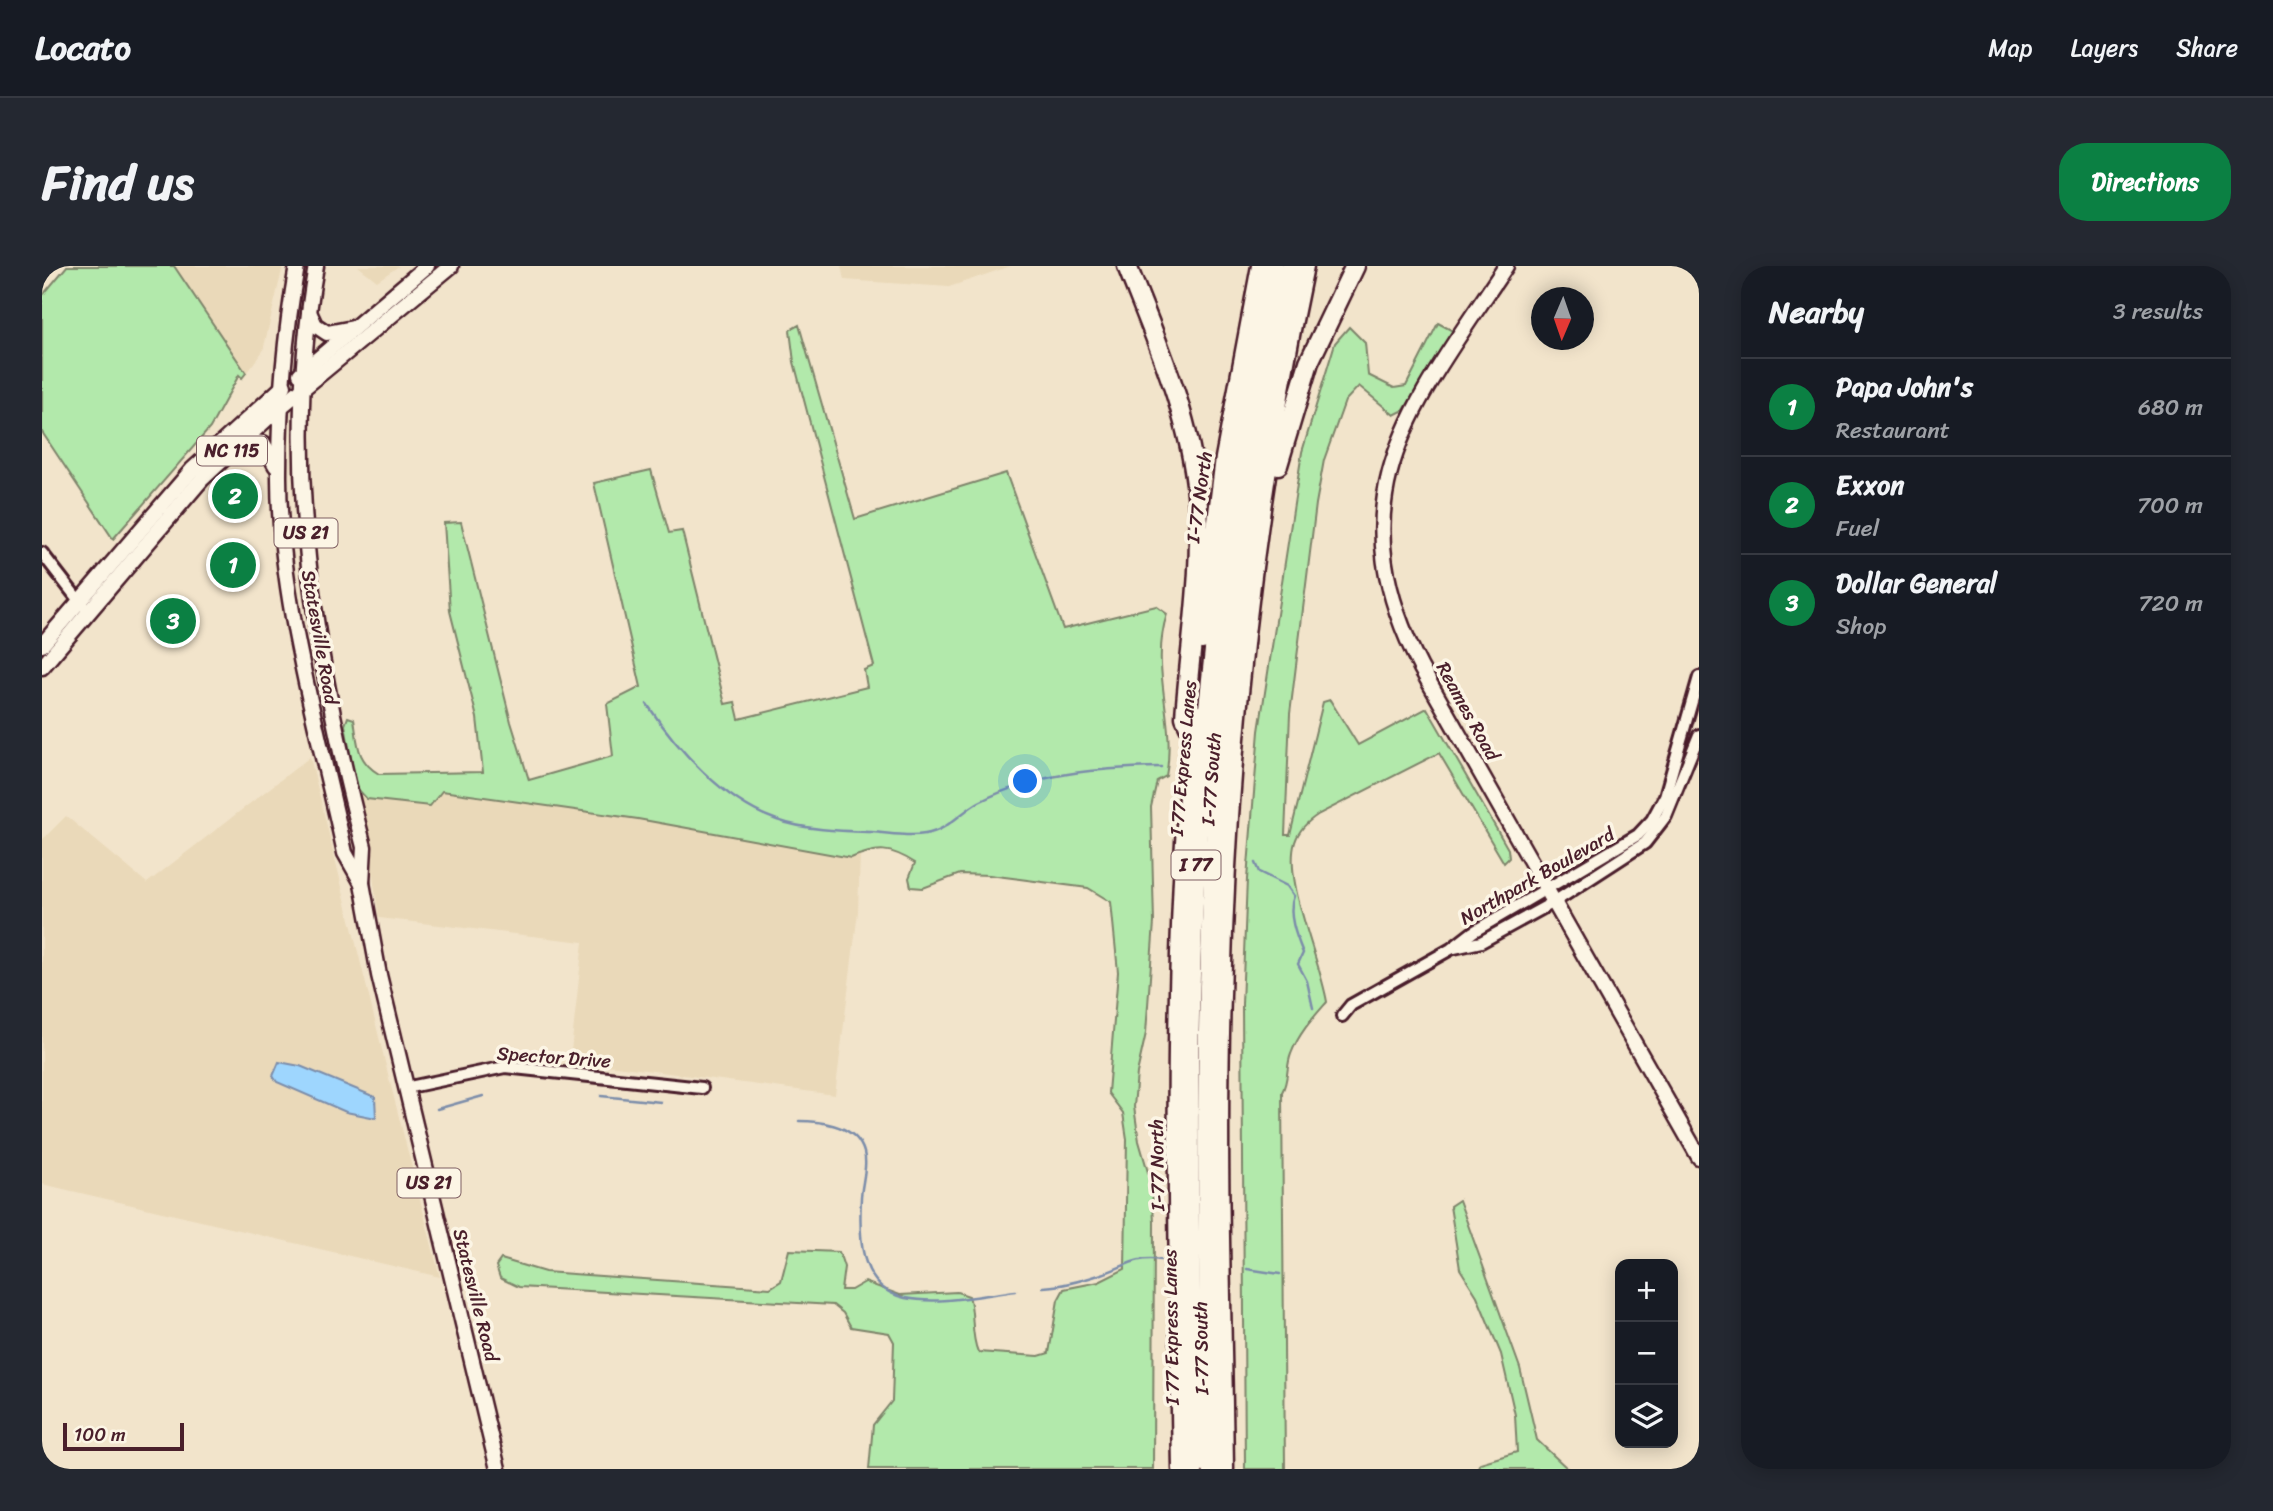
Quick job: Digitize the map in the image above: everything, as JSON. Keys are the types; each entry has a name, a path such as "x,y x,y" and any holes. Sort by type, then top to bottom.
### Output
{"highway":[{"path":"1128,266 1181,409 1195,478 1198,547 1185,717 1192,736"},
{"name":"I-77 North","path":"1182,1469 1177,1101 1181,902 1192,736 1217,516 1261,266"},
{"name":"I 77 Express Lanes","path":"1194,1469 1190,1046 1197,843 1210,673 1227,528 1273,266"},
{"name":"I 77 Express Lanes","path":"1211,1469 1207,1101 1215,844 1242,552 1264,410 1291,266"},
{"name":"I-77 South","path":"1224,1469 1219,1101 1223,939 1234,750 1255,554 1280,390 1304,266"},
{"path":"1255,554 1299,388 1355,266"}],"main road":[{"name":"Statesville Road","path":"298,266 282,388 279,473 291,591 306,676 345,853 362,883"},
{"name":"Statesville Road","path":"316,266 302,372 301,479 322,673 364,847 362,883 379,975 498,1469"},
{"path":"282,388 361,325 427,266"},
{"path":"301,393 451,266"},
{"name":"Reames Road","path":"1506,266 1427,385 1402,433 1388,477 1383,548 1390,592 1406,638 1699,1157"},
{"path":"309,312 315,326 327,333 345,332 361,325"},
{"name":"NC 115","path":"42,667 84,607 192,470 282,388"},
{"name":"NC 115","path":"42,645 84,607 202,479 282,406 301,393"},
{"path":"234,449 249,442 263,443 272,455 279,473"},
{"path":"306,676 322,673"}],"street":[{"path":"42,553 84,607"},
{"name":"Northpark Boulevard","path":"1550,896 1624,846 1651,820 1665,796 1699,677"},
{"name":"Northpark Boulevard","path":"1342,1016 1351,1005 1451,949 1473,932 1630,855 1652,836 1670,809 1699,735"},
{"name":"Spector Drive","path":"405,1088 505,1067 702,1088"}],"shaded area":[{"path":"174,266 283,266 263,351 246,373"},
{"path":"358,266 399,266 377,281"},
{"path":"841,266 1011,266 949,287 844,280"},
{"path":"310,757 440,1277 42,1184 42,840 66,816 147,883"},
{"path":"358,775 597,809 860,854 858,912 835,1095 570,1060 583,942 379,918"}],"green space":[{"path":"67,266 174,266 246,373 242,378 239,375 210,428 113,539 42,432 42,296"},
{"path":"1438,323 1453,331 1404,410 1394,415 1359,386 1345,401 1324,460 1290,714 1285,835 1290,835 1323,702 1330,700 1358,745 1427,708 1508,849 1509,858 1504,863 1439,753 1319,814 1304,826 1297,837 1293,858 1294,877 1327,1002 1294,1046 1282,1092 1285,1469 1245,1469 1242,1004 1247,879 1259,731 1302,452 1335,343 1349,327 1365,343 1368,375 1394,388 1406,386"},
{"path":"799,325 855,519 1006,473 1063,629 1156,606 1167,614 1161,655 1168,756 1166,776 1157,781 1151,807 1154,922 1146,1033 1137,1073 1134,1107 1139,1141 1152,1186 1154,1222 1153,1469 869,1469 873,1425 892,1401 894,1342 889,1333 851,1327 843,1313 833,1305 519,1287 500,1278 496,1266 501,1259 545,1272 770,1288 781,1281 789,1250 839,1252 844,1267 841,1290 851,1290 865,1282 900,1295 957,1292 969,1296 978,1352 1039,1356 1049,1353 1058,1300 1064,1289 1099,1282 1125,1269 1127,1139 1123,1113 1108,1093 1118,972 1111,902 1088,888 989,875 960,874 923,888 911,887 909,878 915,863 891,851 869,852 851,858 638,819 442,791 430,806 367,799 356,787 345,725 348,717 354,719 362,757 371,769 379,774 483,772 477,718 450,611 444,523 461,522 511,722 529,780 613,756 607,704 641,687 594,483 651,470 669,533 682,531 725,704 735,702 739,719 867,687 864,670 874,666 794,362 790,330"},
{"path":"1459,1200 1520,1368 1537,1440 1568,1469 1477,1469 1480,1463 1517,1452 1515,1415 1501,1354 1477,1296 1460,1269 1450,1206"}],"water":[{"path":"279,1062 300,1066 375,1097 376,1118 346,1112 277,1082 273,1076"}],"waterway":[{"path":"647,704 687,756 720,787 757,812 811,828 925,834 947,825 979,802 1023,784 1091,771 1161,767"},
{"path":"1255,863 1259,872 1287,886 1294,896 1292,917 1303,953 1298,964 1307,981 1313,1008"},
{"path":"437,1109 483,1096"},
{"path":"601,1096 661,1102"},
{"path":"799,1121 825,1123 843,1129 856,1138 864,1151 860,1228 865,1258 878,1283 890,1292 919,1300 961,1299 1016,1291"},
{"path":"1043,1287 1088,1278 1144,1259 1160,1260"},
{"path":"1247,1269 1280,1274"}],"place":[{"name":"Exxon","path":"235,496"},
{"name":"Papa John's","path":"233,565"},
{"name":"Dollar General","path":"173,621"}]}
